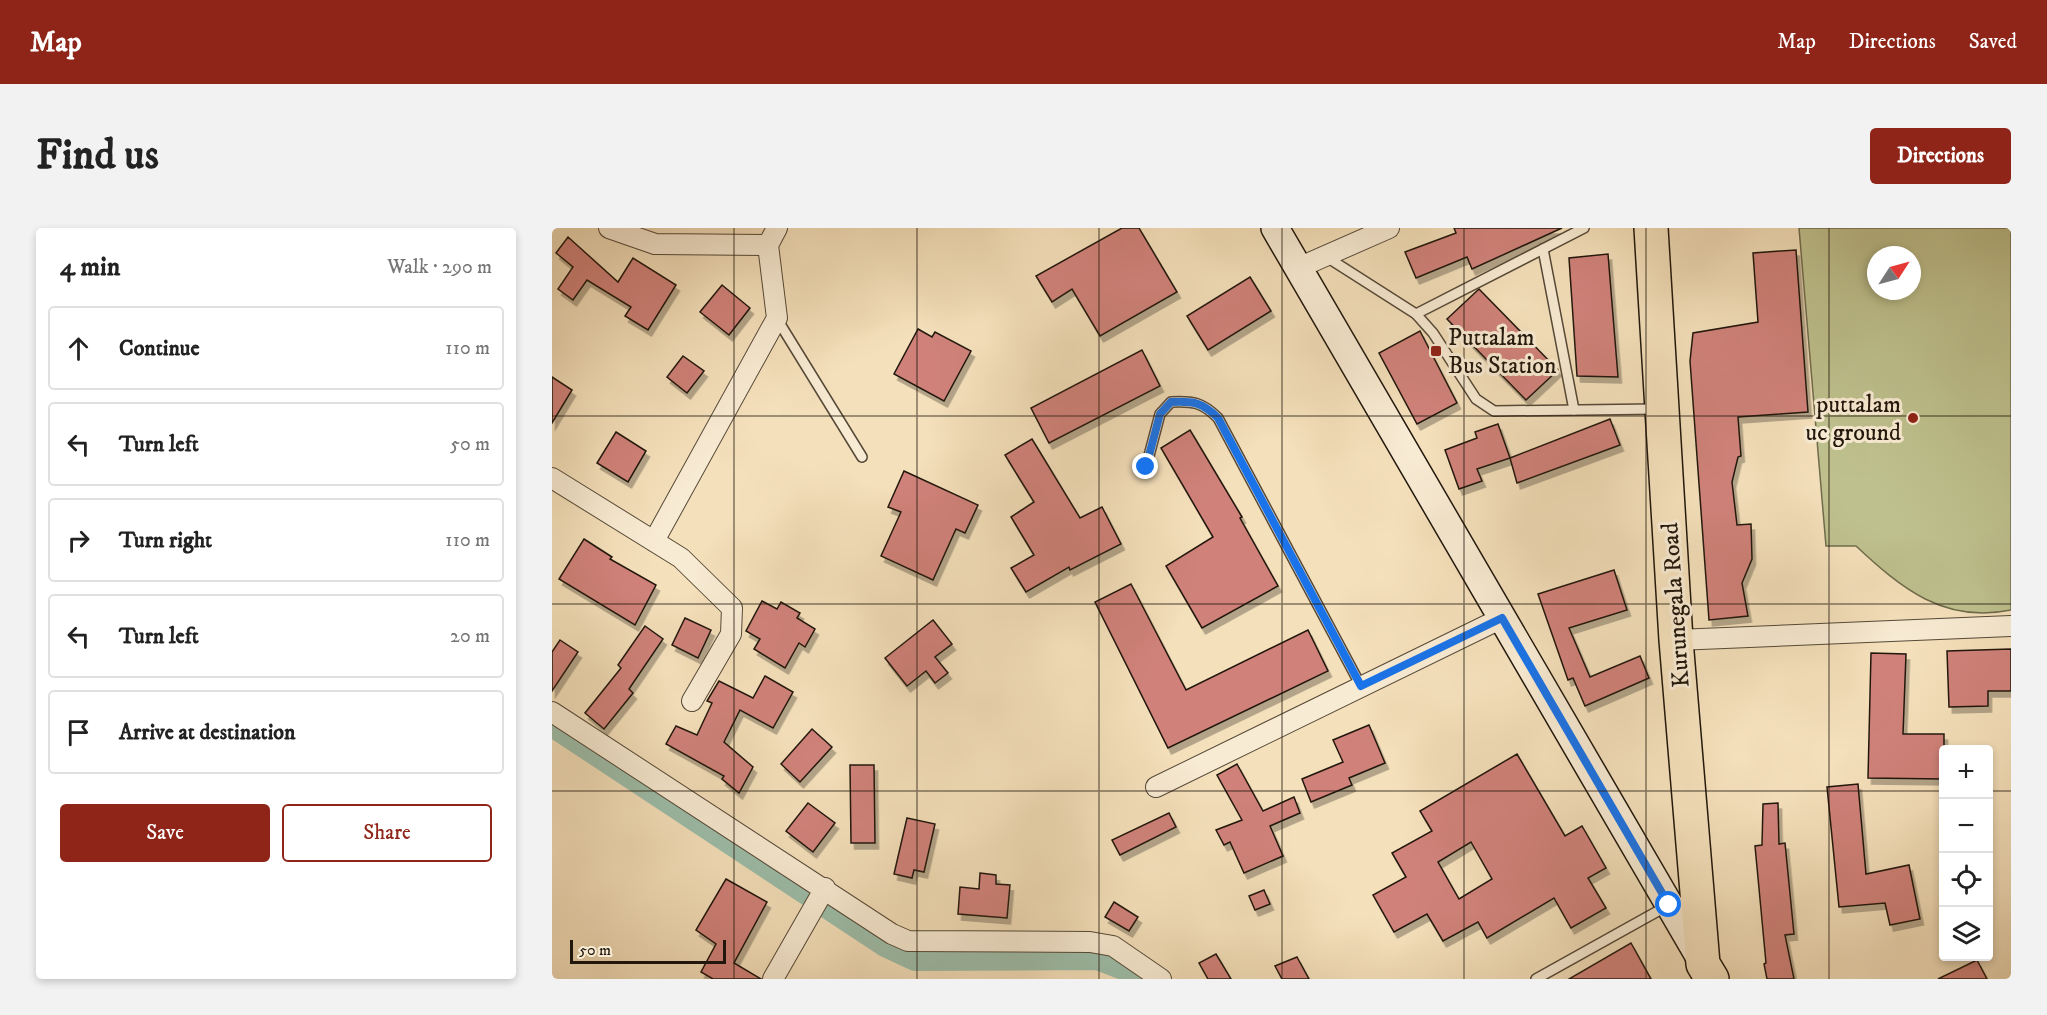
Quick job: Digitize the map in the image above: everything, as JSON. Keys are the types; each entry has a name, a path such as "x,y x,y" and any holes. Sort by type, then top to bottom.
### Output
{"highway":[{"name":"Kurunegala Road","path":"1651,228 1676,640 1707,971"}],"street":[{"path":"609,228 655,244 773,237 777,318 654,541"},
{"path":"1275,228 1707,971"},
{"path":"1298,268 1389,228"},
{"path":"552,478 681,558 732,608 731,634 692,701"},
{"path":"1156,787 1502,618"},
{"path":"1676,640 2011,626"},
{"path":"552,712 892,934 908,941 1090,942 1113,946 1161,979"},
{"path":"773,979 824,891"}],"lane":[{"path":"1416,314 1584,228"},
{"path":"1543,249 1574,410"},
{"path":"1325,256 1416,314 1433,333 1476,399 1494,411 1662,408"},
{"path":"777,318 862,457"},
{"path":"1146,467 1160,414 1171,402 1195,401 1206,406 1218,418 1361,686"},
{"path":"1536,979 1669,905"}],"green space":[{"name":"puttalam uc ground","path":"1799,228 2011,228 2011,610 1987,613 1965,612 1944,607 1907,588 1856,546 1826,546"}],"building":[{"path":"1122,228 1139,228 1177,292 1100,336 1072,289 1052,302 1036,276"},
{"path":"1454,228 1562,228 1472,269 1467,257 1416,278 1405,252 1456,233"},
{"path":"568,237 618,282 633,258 676,285 648,330 625,316 631,307 587,280 573,300 558,289 573,267 556,253"},
{"path":"1796,250 1808,412 1738,417 1741,456 1738,457 1732,482 1737,525 1751,524 1752,559 1742,583 1748,616 1709,620 1690,361 1693,333 1758,322 1753,253"},
{"path":"1608,254 1618,377 1577,376 1569,258"},
{"path":"1250,277 1271,311 1208,350 1187,316"},
{"path":"722,285 750,308 729,335 700,312"},
{"path":"1479,289 1558,370 1526,400 1447,319"},
{"path":"918,329 932,337 935,332 971,351 944,401 894,374"},
{"path":"1420,331 1457,403 1417,424 1379,353"},
{"path":"1142,350 1160,386 1049,443 1031,408"},
{"path":"683,356 704,371 687,393 667,377"},
{"path":"552,377 572,390 552,423"},
{"path":"1610,419 1620,445 1517,483 1510,458"},
{"path":"1498,424 1510,458 1477,469 1482,481 1459,489 1445,450 1477,438 1475,432"},
{"path":"1190,430 1242,517 1240,518 1278,586 1202,628 1166,566 1213,537 1161,448"},
{"path":"616,432 646,451 628,482 597,463"},
{"path":"1032,439 1080,518 1102,507 1121,544 1070,570 1069,567 1026,592 1011,568 1034,555 1011,517 1034,502 1005,455"},
{"path":"904,471 978,505 965,533 956,529 933,580 881,556 901,512 888,507"},
{"path":"584,539 612,557 610,559 656,585 635,625 559,579"},
{"path":"1614,570 1627,610 1569,628 1590,677 1640,656 1649,678 1585,706 1573,678 1568,680 1538,594"},
{"path":"1131,584 1186,690 1308,630 1328,671 1168,748 1095,602"},
{"path":"762,601 777,609 781,602 800,613 797,618 815,629 805,647 799,643 785,668 754,649 760,639 746,631"},
{"path":"685,618 711,630 698,658 672,645"},
{"path":"933,620 952,644 935,657 948,673 935,683 926,671 907,686 885,658"},
{"path":"645,626 663,639 629,689 633,693 604,729 585,713 621,668 618,665"},
{"path":"560,640 578,652 552,691 552,652"},
{"path":"2011,649 2011,691 1988,691 1988,706 1949,707 1947,651"},
{"path":"1871,653 1906,654 1903,734 1944,734 1944,745 1939,745 1939,779 1868,778"},
{"path":"765,676 793,692 773,728 740,710 724,742 753,767 739,793 722,779 724,776 666,744 676,726 697,735 712,703 707,701 719,681 753,698"},
{"path":"1369,725 1385,763 1349,778 1352,785 1311,802 1302,779 1343,762 1333,740"},
{"path":"812,729 832,747 800,782 781,764"},
{"path":"1517,754 1565,836 1582,826 1606,868 1588,878 1606,908 1571,928 1554,898 1487,938 1478,922 1443,941 1427,914 1394,932 1373,895 1406,877 1392,853 1432,831 1420,811","holes":["1471,842 1492,879 1459,899 1438,862"]},
{"path":"1237,764 1263,811 1294,797 1300,813 1270,826 1283,856 1244,873 1230,842 1224,845 1216,830 1242,820 1217,775"},
{"path":"850,765 874,765 875,843 851,843"},
{"path":"1858,784 1866,874 1909,865 1920,919 1890,925 1885,903 1839,907 1827,787"},
{"path":"808,803 835,823 813,852 786,831"},
{"path":"1778,803 1779,844 1785,843 1794,934 1785,935 1794,979 1767,979 1764,964 1766,963 1755,846 1762,845 1763,804"},
{"path":"1169,813 1176,827 1120,855 1112,840"},
{"path":"907,818 935,824 924,872 914,870 912,878 894,874"},
{"path":"980,873 996,875 996,884 1010,885 1007,918 958,914 960,887 979,889"},
{"path":"726,879 767,902 734,963 761,979 713,979 701,972 716,944 696,930"},
{"path":"1264,890 1270,904 1255,910 1249,896"},
{"path":"1114,902 1138,917 1129,931 1105,917"},
{"path":"1631,943 1651,979 1569,979"},
{"path":"1216,954 1231,979 1208,979 1199,963"},
{"path":"1297,957 1309,979 1282,979 1275,966"},
{"path":"1978,961 1987,979 1938,979"}],"waterway":[{"path":"552,726 885,946 915,960 1097,959 1123,969 1136,979"}],"place":[{"name":"Puttalam Bus Station","path":"1436,351"},
{"name":"puttalam uc ground","path":"1913,418"}],"route":[{"path":"1146,467 1160,414 1171,402 1195,401 1206,406 1218,418 1361,686 1502,618 1669,905"}]}
